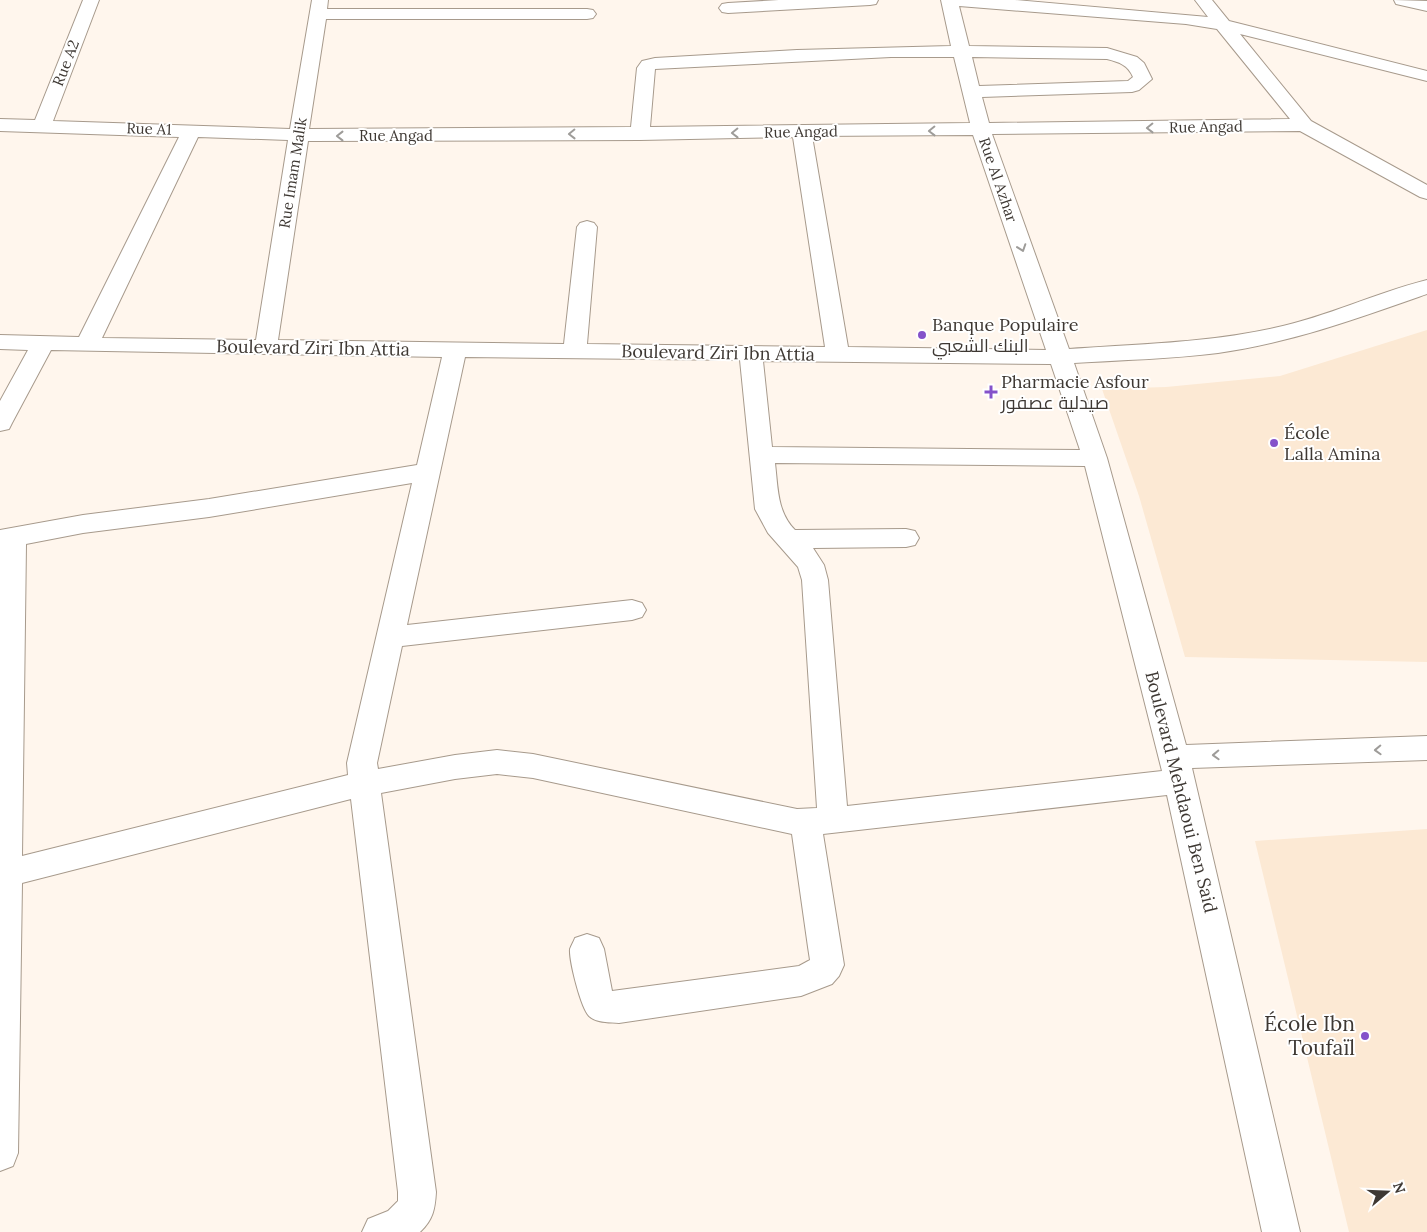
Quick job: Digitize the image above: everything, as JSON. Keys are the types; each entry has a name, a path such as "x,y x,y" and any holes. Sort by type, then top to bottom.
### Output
{"street":[{"name":"Rue A2","path":"42,126 91,0"},
{"path":"728,8 870,0"},
{"path":"951,0 1186,19 1224,25 1427,76"},
{"name":"Rue Al Azhar","path":"951,0 981,130 1060,357"},
{"path":"1202,0 1304,125 1427,193"},
{"path":"1402,0 1427,6"},
{"path":"319,7 517,7 587,14"},
{"name":"Rue Imam Malik","path":"266,347 319,7"},
{"path":"640,134 646,68 651,63 827,54 961,50 1104,54 1127,59 1140,68 1143,79 1132,86 972,92"},
{"name":"Rue A1","path":"0,125 298,135"},
{"name":"Rue Angad","path":"298,135 640,134 1304,125"},
{"path":"87,344 192,130"},
{"path":"802,132 838,355"},
{"path":"575,350 587,227"},
{"name":"Boulevard Ziri Ibn Attia","path":"0,342 455,350 1060,357 1228,344 1275,335 1330,321 1427,287"},
{"path":"0,424 44,342"},
{"path":"380,1232 400,1225 416,1210 417,1192 363,784 362,763 455,350"},
{"path":"587,949 596,996 602,1006 618,1007 801,981 820,973 827,965 819,822 815,580 811,565 777,527 768,509 760,455 751,354"},
{"name":"Boulevard Mehdaoui Ben Said","path":"1060,357 1095,458 1177,769 1281,1232"},
{"path":"760,455 1095,458"},
{"path":"0,1152 7,537 83,524 209,508 426,472"},
{"path":"788,539 906,538"},
{"path":"390,638 632,610"},
{"path":"4,874 363,784 455,767 497,762 534,766 797,822 819,822 1177,769 1427,748"}],"shaded area":[{"name":"École Lalla Amina","path":"1427,330 1427,662 1185,657 1139,496 1102,389 1166,387 1280,376"},
{"name":"École Ibn Toufaïl","path":"1427,829 1427,1232 1349,1232 1255,841"}],"place":[{"name":"Banque Populaire البنك الشعبي","path":"922,335"},
{"name":"Pharmacie Asfour صيدلية عصفور","path":"991,392"},
{"name":"École Lalla Amina","path":"1274,443"},
{"name":"École Ibn Toufaïl","path":"1365,1036"}]}
